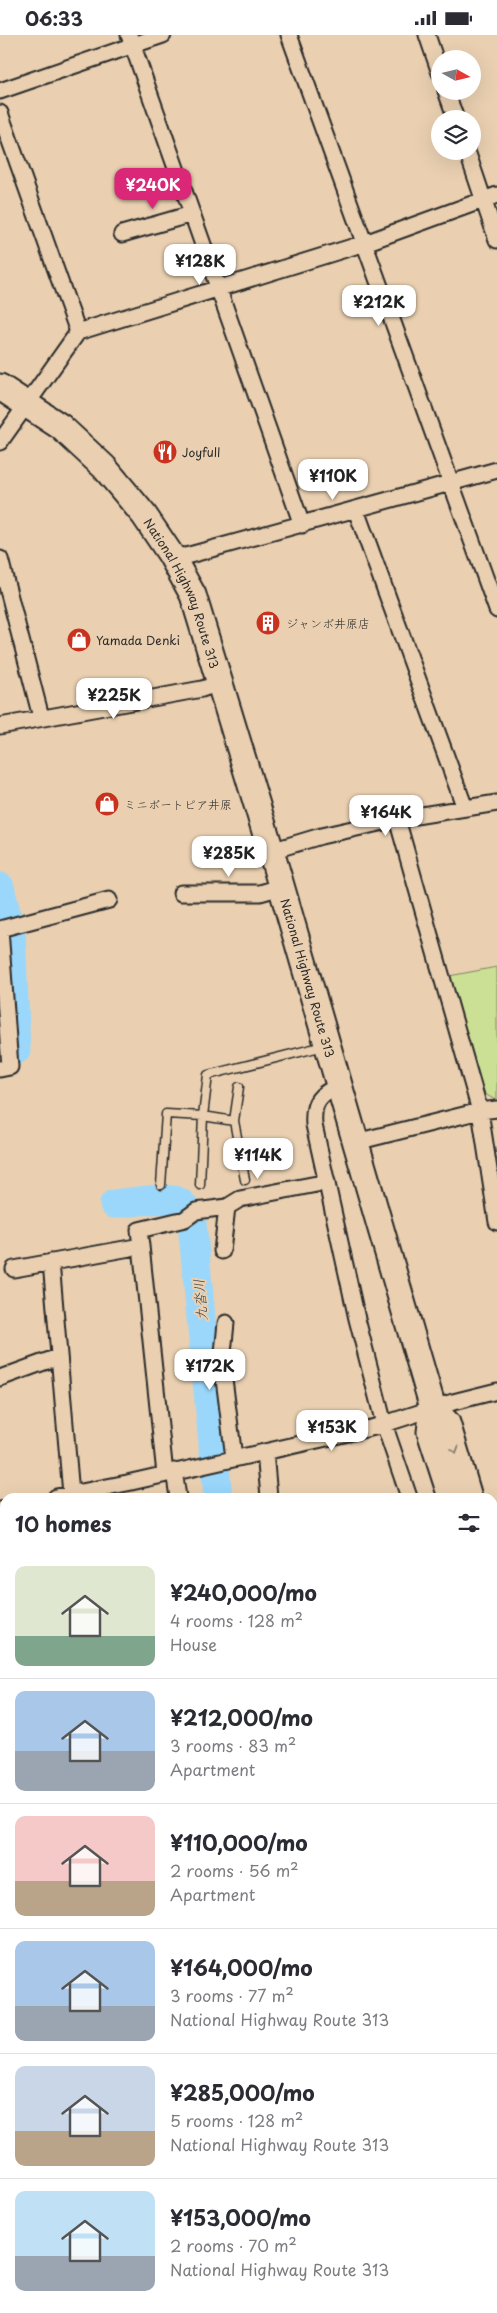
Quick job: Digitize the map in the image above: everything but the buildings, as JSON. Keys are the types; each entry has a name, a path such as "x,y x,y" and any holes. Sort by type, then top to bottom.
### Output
{"highway":[{"name":"National Highway Route 313","path":"0,387 61,427 104,467 144,515 171,555 193,595 271,851 434,1408 447,1423 468,1493"},
{"name":"National Highway Route 313","path":"434,1408 430,1432 450,1493"}],"street":[{"path":"0,91 131,40 164,35"},
{"path":"289,35 497,609"},
{"path":"427,35 432,50"},
{"path":"131,40 302,525"},
{"path":"0,113 78,332"},
{"path":"471,160 490,198 497,240"},
{"path":"0,442 78,332 365,243 490,198"},
{"path":"122,234 192,214"},
{"path":"171,555 186,556 497,470"},
{"path":"356,510 465,808"},
{"path":"0,559 41,717"},
{"path":"0,726 202,689 220,683"},
{"path":"271,851 320,836 396,819 497,803"},
{"path":"396,819 480,1111 497,1222"},
{"path":"181,893 260,893 281,887"},
{"path":"0,1069 10,1067 0,929 109,900"},
{"path":"340,1085 323,1093 318,1098 314,1118 357,1319 384,1424 408,1493"},
{"path":"356,1142 480,1111 497,1109"},
{"path":"176,1493 169,1473 140,1230 190,1215 227,1207 240,1199 327,1182"},
{"path":"222,1251 227,1207"},
{"path":"14,1269 141,1246"},
{"path":"50,1262 71,1493"},
{"path":"221,1461 222,1363 226,1323"},
{"path":"0,1378 58,1357"},
{"path":"86,1493 129,1490 169,1473 384,1424 497,1391"},
{"path":"265,1452 269,1493"}],"lane":[{"path":"200,1185 203,1116 208,1075 327,1045"},
{"path":"239,1087 234,1121 245,1180"},
{"path":"161,1185 166,1114 203,1116 234,1121"}],"green space":[{"path":"497,967 497,1101 485,1094 449,976"}],"waterway":[{"name":"九沓川","path":"0,887 8,921"},
{"name":"九沓川","path":"11,932 16,1050"},
{"name":"九沓川","path":"114,1204 155,1199 177,1201 186,1210 192,1222 218,1493"}],"place":[{"name":"Joyfull","path":"165,452"},
{"name":"ジャンボ井原店","path":"268,623"},
{"name":"Yamada Denki","path":"79,640"},
{"name":"ミニボートピア井原","path":"107,804"}]}
